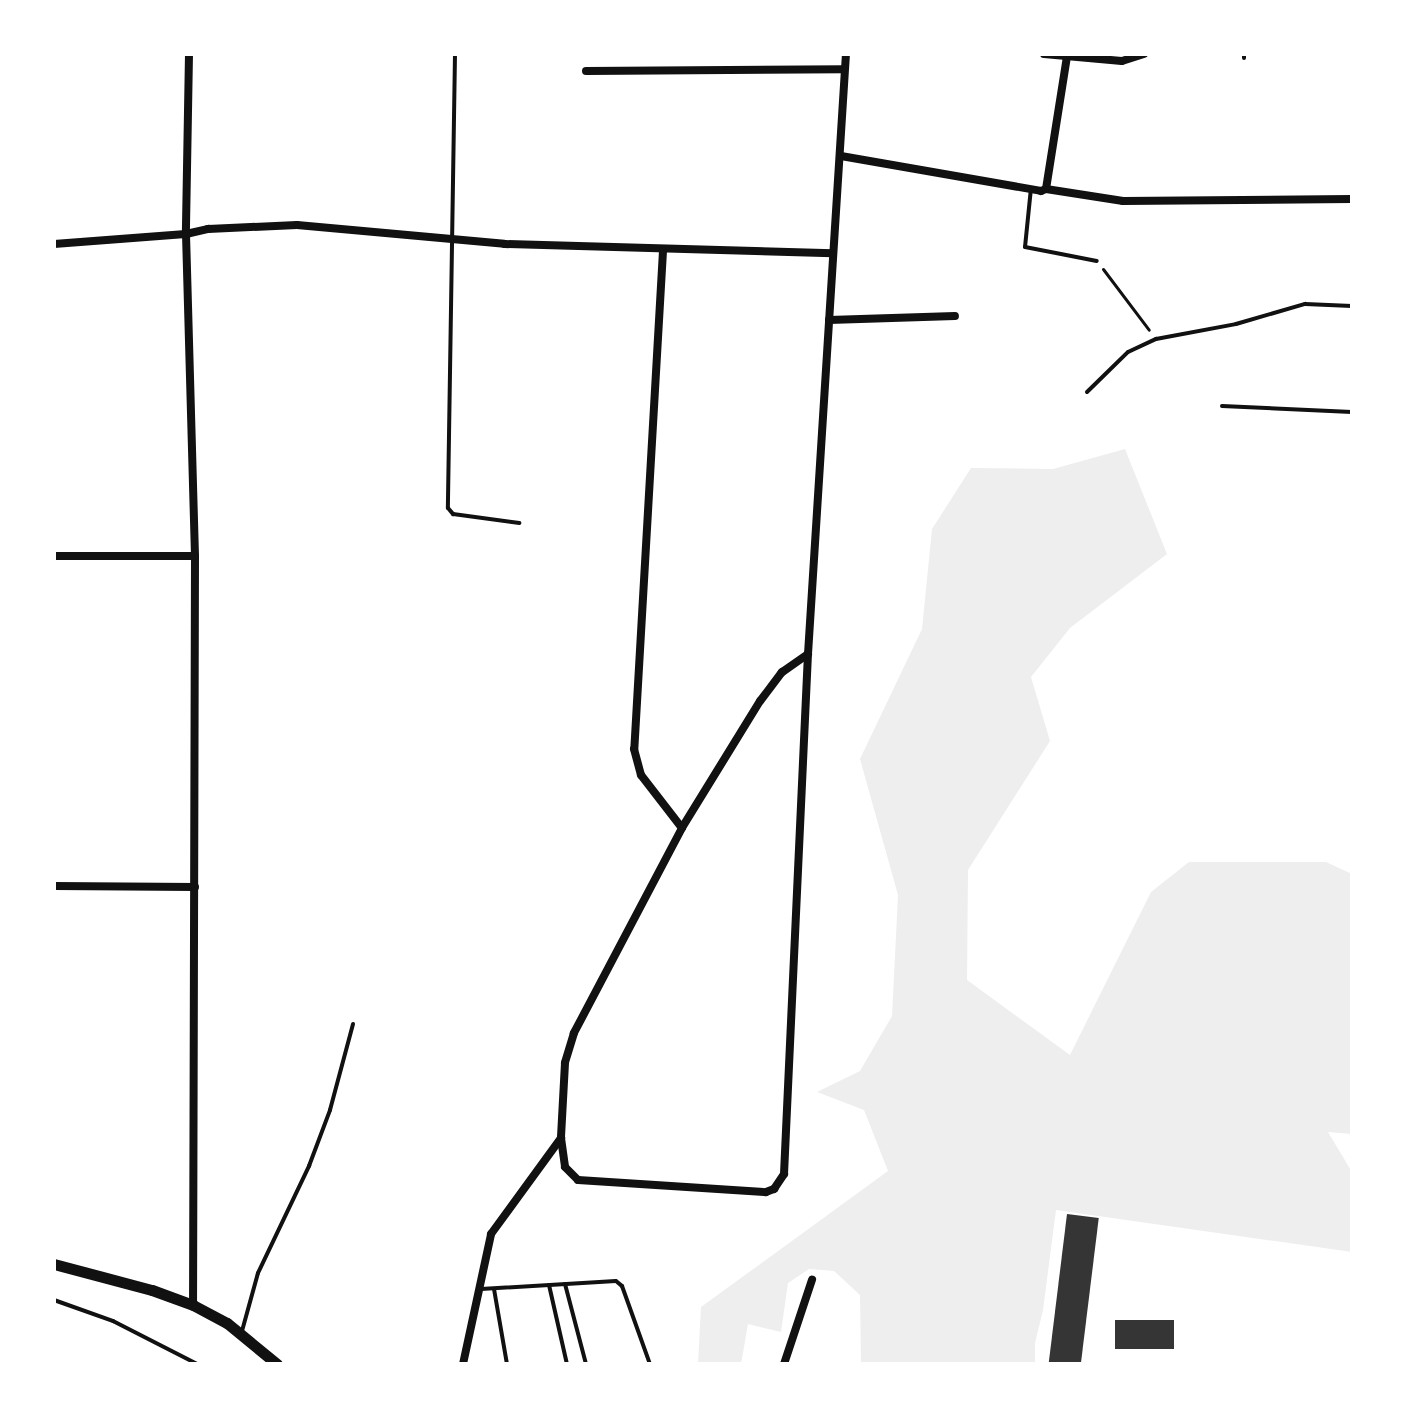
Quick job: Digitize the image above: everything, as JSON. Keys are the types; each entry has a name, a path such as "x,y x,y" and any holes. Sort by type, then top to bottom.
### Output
{"main road":[{"path":"54,1264 152,1290 193,1305 242,1333 277,1364"}],"street":[{"path":"189,54 186,234 195,556 193,1305"},
{"path":"808,654 771,685 682,828 574,1033 565,1063 561,1138 565,1167 570,1175 594,1184 766,1192 781,1183 784,1174 808,654 846,54"},
{"path":"1044,54 1128,61 1144,54"},
{"path":"1046,189 1067,57"},
{"path":"586,71 844,69"},
{"path":"841,156 1123,201 1352,199"},
{"path":"54,244 186,234 208,229 297,225 504,244 663,251 833,253"},
{"path":"663,251 634,749 641,775 682,828"},
{"path":"829,320 955,316"},
{"path":"54,556 195,556"},
{"path":"54,886 195,887"},
{"path":"463,1364 485,1250 498,1221 561,1138"},
{"path":"784,1364 812,1280"}],"lane":[{"path":"455,54 448,508 453,514 519,523"},
{"path":"1031,188 1025,247 1097,261"},
{"path":"1087,392 1128,352 1156,339 1236,324 1305,304 1352,306"},
{"path":"1222,406 1352,412"},
{"path":"242,1333 258,1273 309,1166 330,1110 353,1024"},
{"path":"479,1289 619,1282 650,1364"},
{"path":"565,1284 586,1364"},
{"path":"549,1285 567,1364"},
{"path":"494,1289 507,1364"},
{"path":"54,1300 123,1325 197,1364"}],"path":[{"path":"1097,261 1156,339"}],"shaded area":[{"path":"1125,449 1167,554 1070,628 1031,677 1050,741 968,870 967,980 1070,1055 1151,892 1189,862 1326,862 1352,874 1352,1134 1328,1132 1352,1172 1352,1252 1056,1210 1043,1310 1035,1343 1035,1364 861,1364 860,1295 834,1271 809,1269 788,1283 781,1332 748,1324 741,1364 698,1364 701,1307 888,1171 864,1110 817,1092 860,1071 892,1016 898,895 860,759 922,629 932,529 971,468 1053,469"}],"building":[{"path":"1067,1214 1099,1218 1081,1364 1049,1363"},
{"path":"1115,1320 1174,1320 1174,1349 1115,1349"}]}
